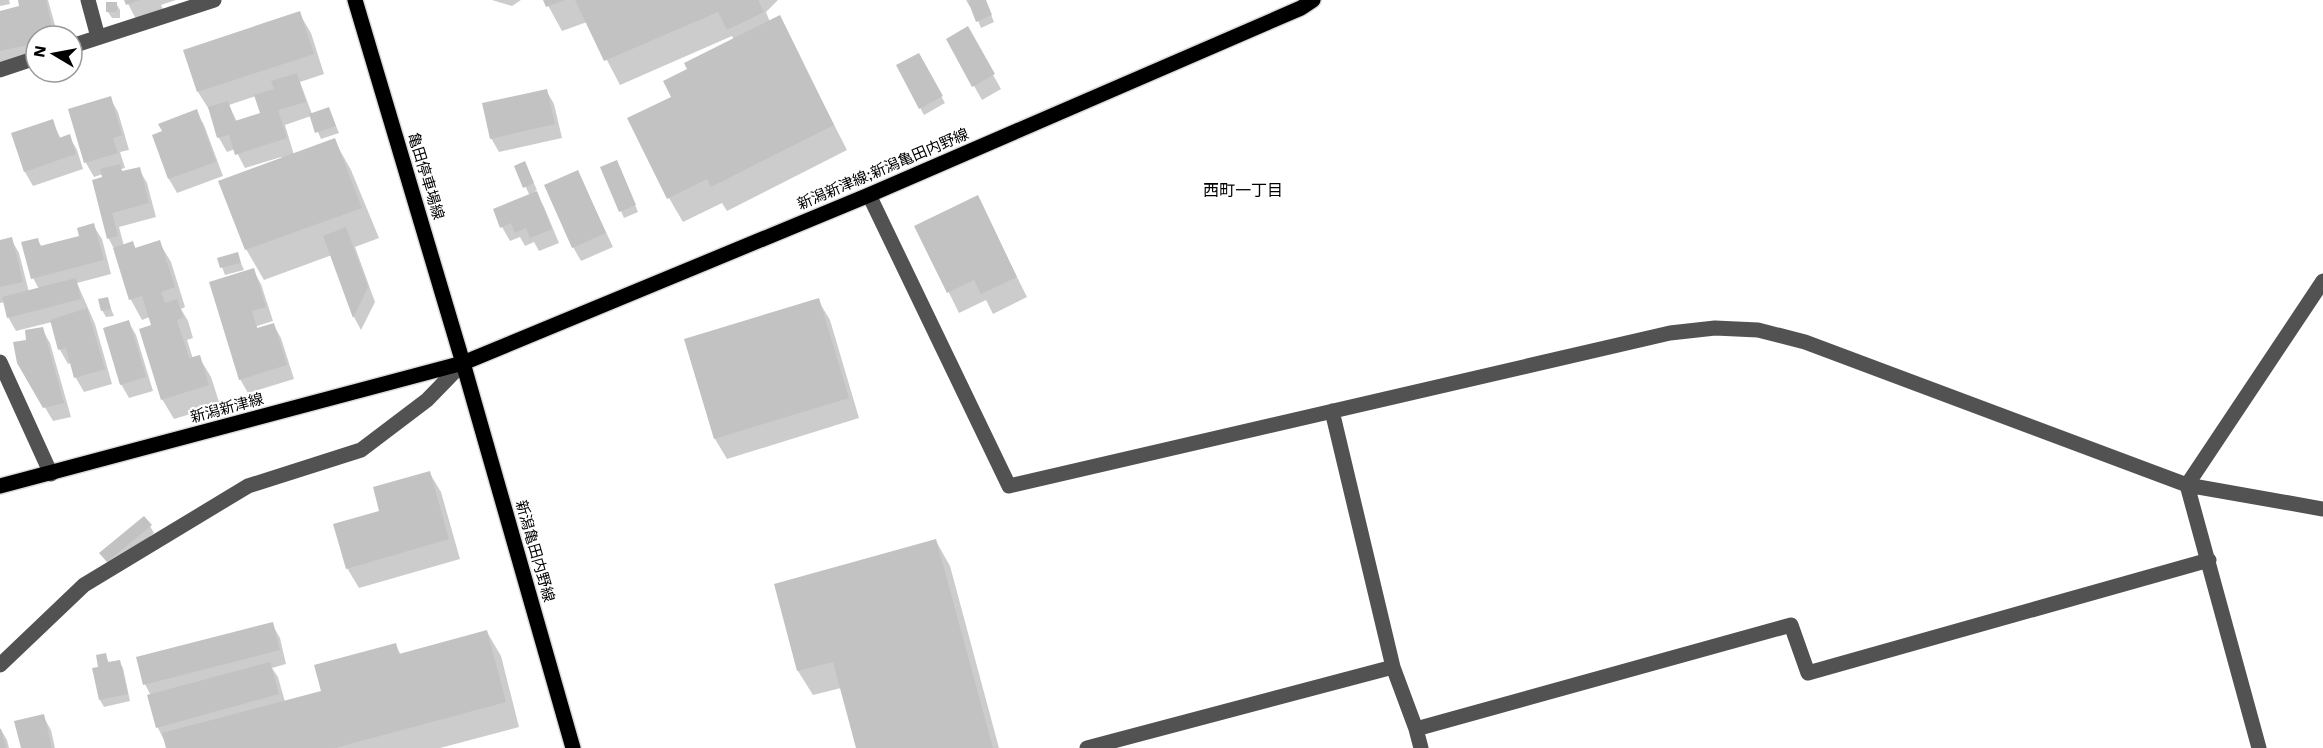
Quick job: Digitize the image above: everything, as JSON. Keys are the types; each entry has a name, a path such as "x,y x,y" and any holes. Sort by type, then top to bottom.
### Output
{"main road":[{"name":"亀田停車場線","path":"355,0 463,363"},
{"name":"新潟新津線;新潟亀田内野線","path":"463,363 869,195 1279,17 1313,0"},
{"name":"新潟新津線","path":"0,486 463,363"},
{"name":"新潟亀田内野線","path":"463,363 573,748"}],"street":[{"path":"88,0 98,37"},
{"path":"84,42 214,0"},
{"path":"0,70 24,62"},
{"path":"869,195 1009,486 1670,333 1715,328 1758,330 1805,342 2187,485 2323,509"},
{"path":"2187,485 2323,281"},
{"path":"0,362 51,474"},
{"path":"0,665 84,585 248,486 361,450 426,400 463,363"},
{"path":"1332,411 1393,667 1421,748"},
{"path":"2187,485 2259,748"},
{"path":"1416,729 1791,625 1808,673 2209,560"},
{"path":"1087,748 1393,667"}],"building":[{"path":"18,0 46,0 51,24 24,24 24,46 0,51 0,11 19,6"},
{"path":"124,0 140,0 126,5"},
{"path":"543,0 565,0 546,7"},
{"path":"575,0 758,0 764,12 727,30 718,12 604,61"},
{"path":"986,0 992,15 976,22 968,1"},
{"path":"106,2 117,2 117,12 106,12"},
{"path":"300,11 314,54 197,92 183,50"},
{"path":"780,15 834,125 711,187 707,179 667,199 627,118 671,97 663,81 687,69 684,63"},
{"path":"968,26 995,74 972,87 946,39"},
{"path":"919,53 943,96 919,109 896,65"},
{"path":"297,73 306,102 278,110 287,138 235,155 229,135 217,138 208,107 228,101 235,121 260,113 254,95 274,89 271,81"},
{"path":"547,89 555,124 490,139 482,103"},
{"path":"111,96 122,135 113,138 118,153 84,163 68,109"},
{"path":"329,107 336,126 315,133 309,114"},
{"path":"197,109 216,162 168,179 152,135 162,131 158,124"},
{"path":"53,119 59,138 70,134 76,154 24,172 11,133"},
{"path":"335,138 362,208 245,250 218,181"},
{"path":"617,160 636,205 619,212 600,167"},
{"path":"525,161 534,183 523,188 514,166"},
{"path":"120,164 122,171 140,167 149,203 112,213 118,236 107,239 92,180 102,177 100,169"},
{"path":"578,170 606,233 572,248 544,185"},
{"path":"537,191 552,229 530,238 526,228 515,233 511,223 500,228 493,209"},
{"path":"978,195 1017,277 981,294 974,280 947,293 914,226"},
{"path":"94,223 104,260 31,279 21,242 38,238 40,246 79,236 77,228"},
{"path":"346,227 368,287 353,318 323,236"},
{"path":"12,237 23,282 0,287 0,240"},
{"path":"160,240 175,287 161,292 165,303 177,299 183,317 177,320 189,358 200,355 209,385 161,400 139,329 151,325 142,296 129,300 113,248 133,241 135,248"},
{"path":"238,252 241,263 220,268 217,258"},
{"path":"254,268 266,307 252,311 257,328 274,323 287,365 239,380 209,282"},
{"path":"76,278 81,299 7,318 2,297"},
{"path":"108,297 111,309 101,311 98,299"},
{"path":"819,298 849,398 714,439 684,339"},
{"path":"87,308 105,369 74,378 66,348 58,350 50,320"},
{"path":"129,320 146,377 120,385 103,328"},
{"path":"43,327 64,403 43,408 17,363 13,342 26,340 25,330"},
{"path":"430,471 449,539 346,569 333,524 379,511 373,487"},
{"path":"144,516 152,525 107,562 99,553"},
{"path":"936,539 993,748 856,748 833,662 797,671 774,584"},
{"path":"273,622 280,650 143,685 136,657"},
{"path":"487,630 506,702 335,748 166,748 162,733 321,691 314,665 396,643 399,654"},
{"path":"106,653 108,662 120,660 128,694 99,700 92,668 98,667 96,655"},
{"path":"270,662 279,694 156,728 147,695"},
{"path":"44,714 52,748 21,748 14,721"},
{"path":"1,729 6,748 0,748"}],"district":[{"name":"西町一丁目","path":"1243,190"}]}
